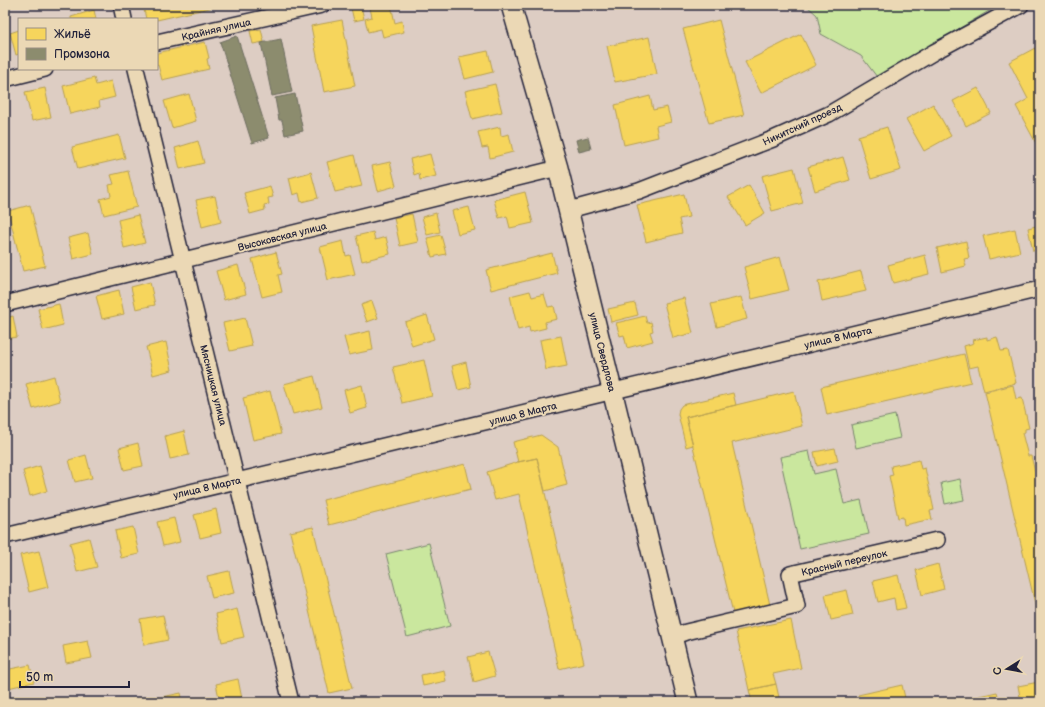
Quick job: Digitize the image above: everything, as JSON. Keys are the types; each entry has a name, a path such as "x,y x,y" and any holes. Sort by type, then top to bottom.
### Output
{"street":[{"path":"121,5 124,18"},
{"name":"Крайняя улица","path":"158,42 322,5"},
{"name":"улица Свердлова","path":"511,5 569,210 688,702"},
{"name":"Никитский проезд","path":"569,210 639,191 773,138 829,114 934,52 1021,5"},
{"path":"5,79 41,70"},
{"name":"Мясницкая улица","path":"136,70 291,702"},
{"name":"Высоковская улица","path":"5,304 558,168"},
{"name":"улица 8 Марта","path":"5,536 1040,289"},
{"name":"Красный переулок","path":"672,637 686,632 797,606 790,574 937,540"}],"green space":[{"path":"806,5 1003,5 994,8 877,77 861,56 821,34 817,15"},
{"path":"895,415 900,438 856,448 851,425"},
{"path":"809,451 814,474 836,469 844,504 861,500 869,534 800,549 780,457"},
{"path":"960,479 964,500 945,504 941,483"},
{"path":"429,543 450,626 407,637 386,554"}],"building: Жильё":[{"path":"143,5 223,5 158,20 158,18 146,18"},
{"path":"391,5 395,23 402,21 404,32 383,37 381,29 368,32 365,19 372,17 370,8"},
{"path":"361,6 364,19 354,21 351,8"},
{"path":"94,10 96,18 71,18"},
{"path":"342,20 355,86 324,92 311,26"},
{"path":"719,20 744,115 709,123 683,29"},
{"path":"261,29 264,42 253,44 250,31"},
{"path":"18,30 18,54 16,55 10,33"},
{"path":"801,34 816,65 761,93 745,62"},
{"path":"649,37 657,74 615,82 607,46"},
{"path":"205,42 209,58 207,59 209,69 162,80 158,65 158,53"},
{"path":"1035,48 1040,58 1040,145 1038,147 1016,106 1028,99 1009,62"},
{"path":"488,51 493,72 465,79 459,57"},
{"path":"94,78 96,85 111,81 115,97 99,101 100,107 70,114 63,86"},
{"path":"495,84 502,112 472,119 465,91"},
{"path":"45,88 51,117 32,121 25,92"},
{"path":"978,88 991,113 966,126 953,101"},
{"path":"189,94 196,121 172,128 164,101"},
{"path":"650,96 653,110 667,107 671,122 656,126 658,137 624,145 615,105"},
{"path":"933,104 951,136 924,151 906,119"},
{"path":"5,111 9,126 5,127"},
{"path":"500,127 501,136 509,134 513,152 490,158 488,147 482,148 478,132"},
{"path":"887,127 901,170 871,179 858,136"},
{"path":"119,135 125,158 78,169 72,147"},
{"path":"198,141 204,163 180,169 175,148"},
{"path":"430,154 436,176 420,180 419,173 414,175 410,159"},
{"path":"354,155 362,186 335,192 327,162"},
{"path":"843,157 850,180 815,191 808,167"},
{"path":"390,162 396,186 378,191 372,166"},
{"path":"794,168 803,203 772,211 762,176"},
{"path":"128,171 137,207 104,215 100,199 111,196 109,185 114,184 111,175"},
{"path":"311,172 318,198 301,202 299,193 293,195 289,178"},
{"path":"749,185 765,213 745,225 728,197"},
{"path":"270,186 273,197 268,198 269,204 264,205 265,210 250,214 244,193"},
{"path":"525,192 533,223 510,228 507,216 499,218 494,200"},
{"path":"684,194 689,217 679,219 682,233 646,242 637,205"},
{"path":"215,196 221,222 202,227 196,200"},
{"path":"30,205 45,266 23,271 8,211"},
{"path":"469,207 475,230 458,234 452,211"},
{"path":"436,213 440,232 427,235 422,217"},
{"path":"412,214 418,242 400,246 394,218"},
{"path":"138,215 145,243 124,248 118,220"},
{"path":"1040,225 1040,250 1033,251 1028,228"},
{"path":"1015,229 1020,252 989,259 983,236"},
{"path":"373,232 375,240 386,237 390,254 362,261 356,236"},
{"path":"88,233 93,254 73,259 68,238"},
{"path":"441,235 446,254 432,257 427,238"},
{"path":"343,241 346,256 350,255 355,274 328,280 320,247"},
{"path":"966,241 969,258 964,259 966,266 942,272 937,248"},
{"path":"276,252 282,274 278,275 282,292 262,297 252,259"},
{"path":"552,253 557,273 491,290 486,270"},
{"path":"925,255 929,274 893,283 888,265"},
{"path":"780,257 789,290 752,299 744,267"},
{"path":"238,265 246,294 224,300 216,271"},
{"path":"861,271 866,291 822,301 818,282"},
{"path":"150,282 155,305 136,309 131,287"},
{"path":"119,290 124,314 102,319 96,296"},
{"path":"530,291 532,297 544,294 548,307 554,306 557,319 545,322 546,328 530,332 529,327 518,330 510,296"},
{"path":"741,297 747,319 717,327 711,304"},
{"path":"684,298 693,333 673,338 664,303"},
{"path":"372,301 378,318 367,322 361,305"},
{"path":"635,303 638,315 611,322 608,309"},
{"path":"59,304 63,325 43,330 38,309"},
{"path":"427,315 434,339 412,346 405,322"},
{"path":"13,316 17,337 5,339 5,318"},
{"path":"645,316 647,323 651,322 653,331 650,332 653,341 627,348 624,335 620,336 616,323"},
{"path":"245,318 252,346 230,351 223,323"},
{"path":"370,331 373,350 349,355 344,337"},
{"path":"561,336 567,366 546,370 540,340"},
{"path":"987,337 987,340 997,337 1001,351 1008,350 1016,383 984,391 978,366 969,368 964,346 974,343 973,340"},
{"path":"166,342 172,370 153,375 146,347"},
{"path":"964,354 971,382 827,415 821,387"},
{"path":"424,360 432,396 402,403 393,367"},
{"path":"466,362 471,387 458,390 452,366"},
{"path":"54,376 60,401 33,409 26,384"},
{"path":"314,376 322,407 293,414 284,384"},
{"path":"362,385 367,408 350,413 344,390"},
{"path":"1013,385 1016,399 1022,398 1029,428 1025,429 1025,432 1022,433 1028,456 1031,456 1035,472 1038,471 1040,477 1040,488 1038,488 1040,495 1040,615 1038,616 985,392"},
{"path":"270,391 281,434 253,440 243,398"},
{"path":"794,391 802,426 732,443 770,605 733,613 686,417"},
{"path":"733,393 736,405 686,417 693,445 686,447 678,414 682,405"},
{"path":"184,431 189,455 170,459 165,436"},
{"path":"541,435 558,447 567,485 545,491 537,458 518,462 513,442"},
{"path":"138,443 143,466 124,470 119,448"},
{"path":"835,448 838,461 817,466 814,452"},
{"path":"86,455 92,478 75,482 69,460"},
{"path":"537,458 584,663 559,669 519,494 495,500 487,472 518,462"},
{"path":"919,460 921,469 925,468 934,510 930,511 932,519 904,525 903,517 898,518 889,476 893,475 891,466"},
{"path":"465,464 471,489 329,525 323,500"},
{"path":"40,466 47,491 30,496 23,471"},
{"path":"216,509 221,533 200,538 194,515"},
{"path":"174,518 180,542 163,546 157,522"},
{"path":"133,527 139,554 121,558 115,531"},
{"path":"313,527 352,688 329,693 290,532"},
{"path":"89,538 97,567 77,572 70,543"},
{"path":"39,551 48,587 29,592 20,555"},
{"path":"938,564 944,589 922,595 916,570"},
{"path":"229,571 234,593 212,598 207,576"},
{"path":"898,575 906,608 896,610 894,598 878,602 873,581"},
{"path":"847,590 853,615 831,620 825,595"},
{"path":"237,609 244,637 222,642 216,614"},
{"path":"163,615 168,640 144,645 140,619"},
{"path":"791,620 801,668 773,674 776,684 749,690 736,631"},
{"path":"88,641 92,658 66,663 63,646"},
{"path":"488,652 495,676 474,682 468,657"},
{"path":"30,665 34,682 8,688 5,670"},
{"path":"444,670 446,681 423,686 421,675"},
{"path":"238,679 242,699 220,702 216,684"},
{"path":"1039,682 1040,702 1021,702 1018,686"},
{"path":"776,684 780,702 752,702 749,690"},
{"path":"902,685 906,702 860,702 858,695"},
{"path":"997,692 1000,702 980,702 979,696"},
{"path":"181,693 183,702 163,702 162,697"}],"building: Промзона":[{"path":"237,36 269,138 252,143 220,42"},
{"path":"281,39 292,92 272,96 261,43"},
{"path":"295,94 303,131 285,135 282,120 279,120 275,98"},
{"path":"588,137 591,149 579,152 576,140"}]}
